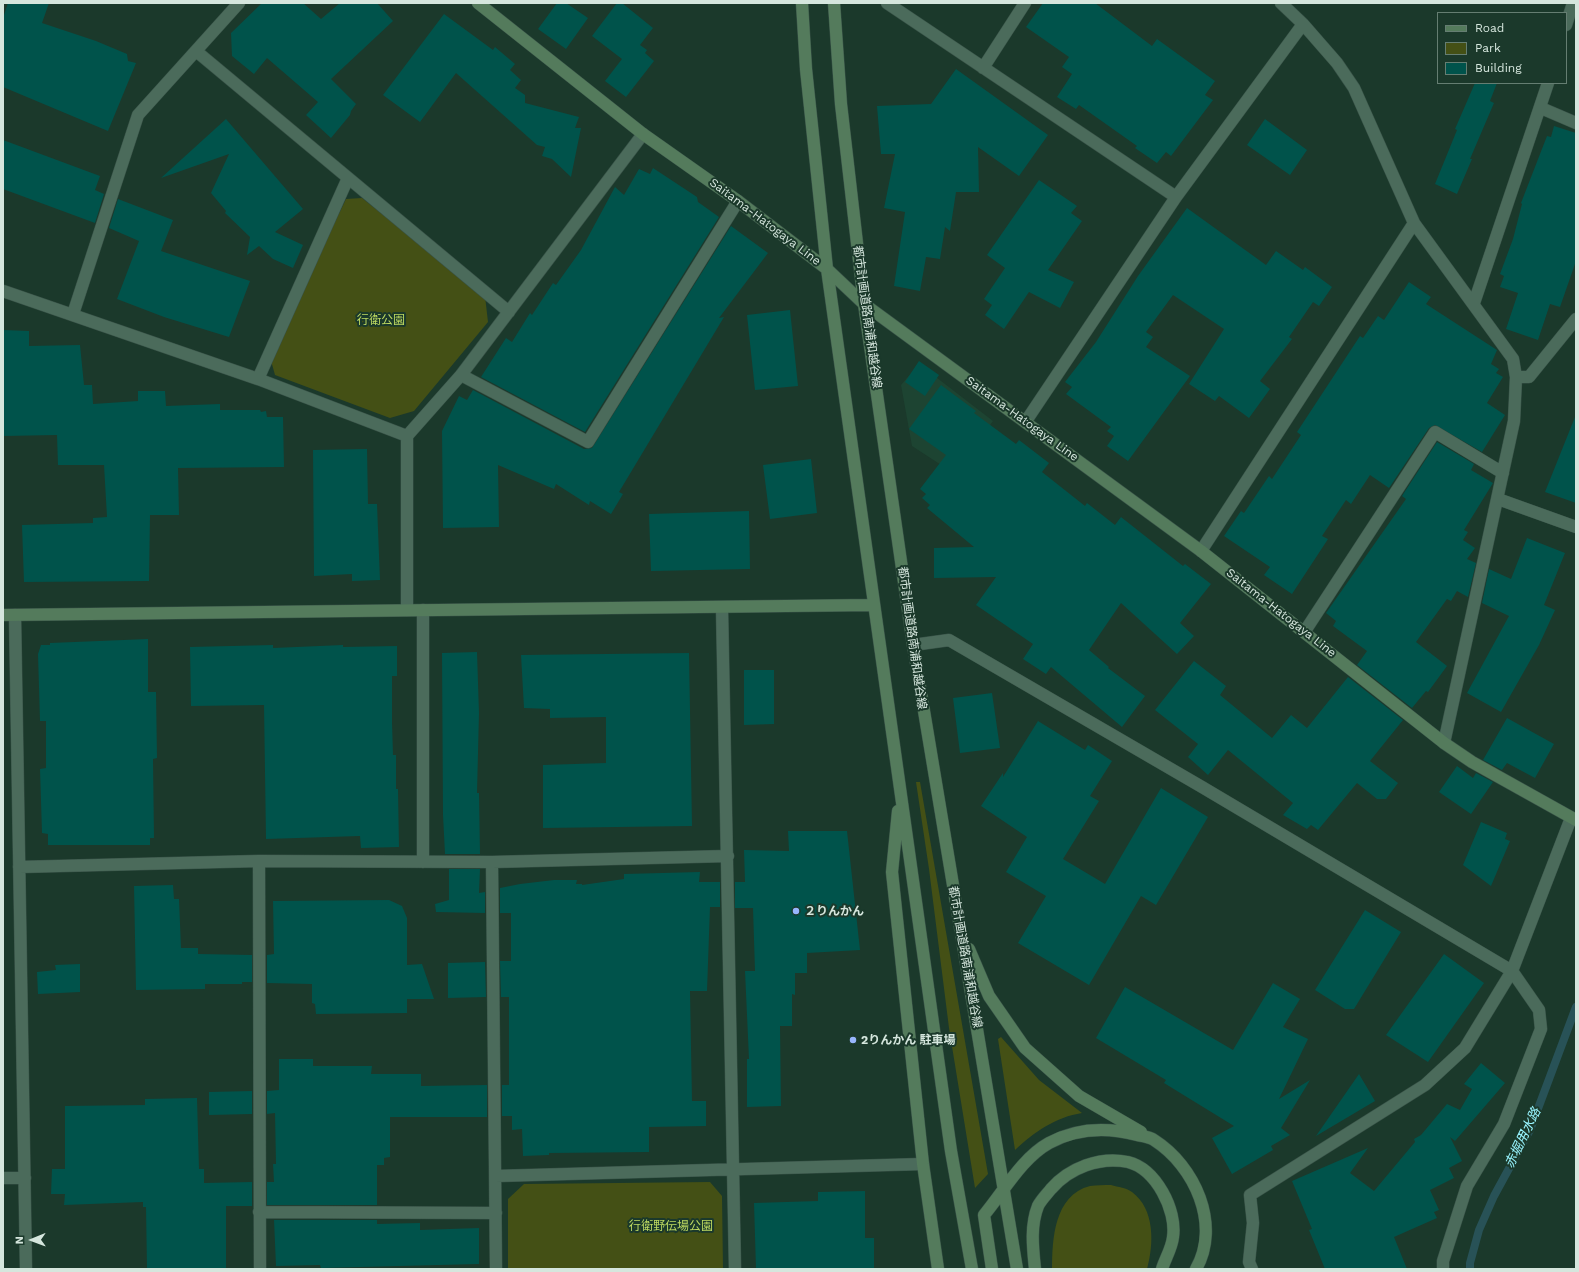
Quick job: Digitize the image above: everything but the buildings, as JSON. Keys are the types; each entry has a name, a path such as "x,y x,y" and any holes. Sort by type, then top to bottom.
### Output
{"street":[{"path":"73,314 138,115 239,3"},
{"name":"Saitama-Hatogaya Line","path":"478,3 643,134 738,201 827,269 864,304 1026,421 1201,551 1305,631 1444,742 1472,762 1573,818"},
{"path":"802,3 806,69 827,269 951,1151 972,1269"},
{"name":"都市計画道路南浦和越谷線","path":"834,3 841,104 864,304 913,645 935,786 962,934 1017,1269"},
{"path":"887,3 1176,197"},
{"path":"983,68 1025,3"},
{"path":"1281,3 1303,24 1337,63 1354,88 1414,223 1474,303 1513,359 1516,377 1514,421 1444,742"},
{"path":"1567,23 1573,3"},
{"path":"1026,421 1176,197 1303,24"},
{"path":"196,51 509,312"},
{"path":"1474,303 1541,108 1548,84"},
{"path":"1541,108 1576,123"},
{"path":"407,610 406,436 461,376 643,134"},
{"path":"258,379 348,178"},
{"path":"461,376 588,442 738,201"},
{"path":"1201,551 1414,223"},
{"path":"3,291 258,379 406,436"},
{"path":"1516,377 1529,377 1576,319"},
{"path":"1305,631 1434,432 1503,474"},
{"path":"1498,499 1576,527"},
{"path":"26,1269 19,867 9,615 722,608 874,605"},
{"path":"722,608 735,1269"},
{"path":"423,610 423,862"},
{"path":"913,645 949,640 1216,795 1512,971 1538,1010 1541,1029 1504,1124 1467,1186 1443,1261 1443,1269"},
{"path":"900,792 892,872 923,1164 938,1269"},
{"path":"1252,1269 1249,1262 1253,1223 1250,1195 1425,1085 1464,1048 1512,971 1573,818"},
{"path":"19,867 258,861 492,862 728,856"},
{"path":"258,861 260,1269"},
{"path":"492,862 496,1269"},
{"path":"962,934 989,996 1025,1048 1079,1096 1153,1139 1173,1155 1195,1185 1205,1213 1206,1240 1196,1269"},
{"path":"992,1269 984,1215 1029,1160 1048,1144 1077,1132 1119,1130 1153,1139"},
{"path":"1035,1269 1032,1238 1038,1205 1060,1179 1082,1166 1104,1160 1128,1162 1144,1170 1163,1192 1172,1212 1173,1238 1162,1269"},
{"path":"496,1176 923,1164"},
{"path":"3,1178 24,1178"},
{"path":"260,1212 496,1213"}],"shaded area":[{"path":"919,364 993,421 955,474 912,446 901,385"}],"green space":[{"name":"行衛公園","path":"362,198 485,296 488,322 414,411 390,418 275,375 270,357 346,199"},
{"path":"916,782 920,782 988,1174 975,1188 949,1028 929,869"},
{"path":"1001,1037 1039,1080 1082,1113 1063,1118 1046,1126 1015,1150 998,1039"},
{"name":"行衛野伝場公園","path":"710,1182 722,1196 723,1269 508,1269 508,1199 524,1184"},
{"path":"1111,1185 1132,1192 1140,1199 1149,1217 1151,1228 1151,1249 1147,1269 1052,1269 1055,1232 1062,1209 1069,1199 1078,1191 1090,1186"}],"waterway":[{"name":"赤堀用水路","path":"1470,1269 1470,1263 1479,1230 1494,1196 1530,1130 1576,1007"}],"place":[{"name":"２りんかん","path":"796,911"},
{"name":"2りんかん 駐車場","path":"853,1040"}]}
